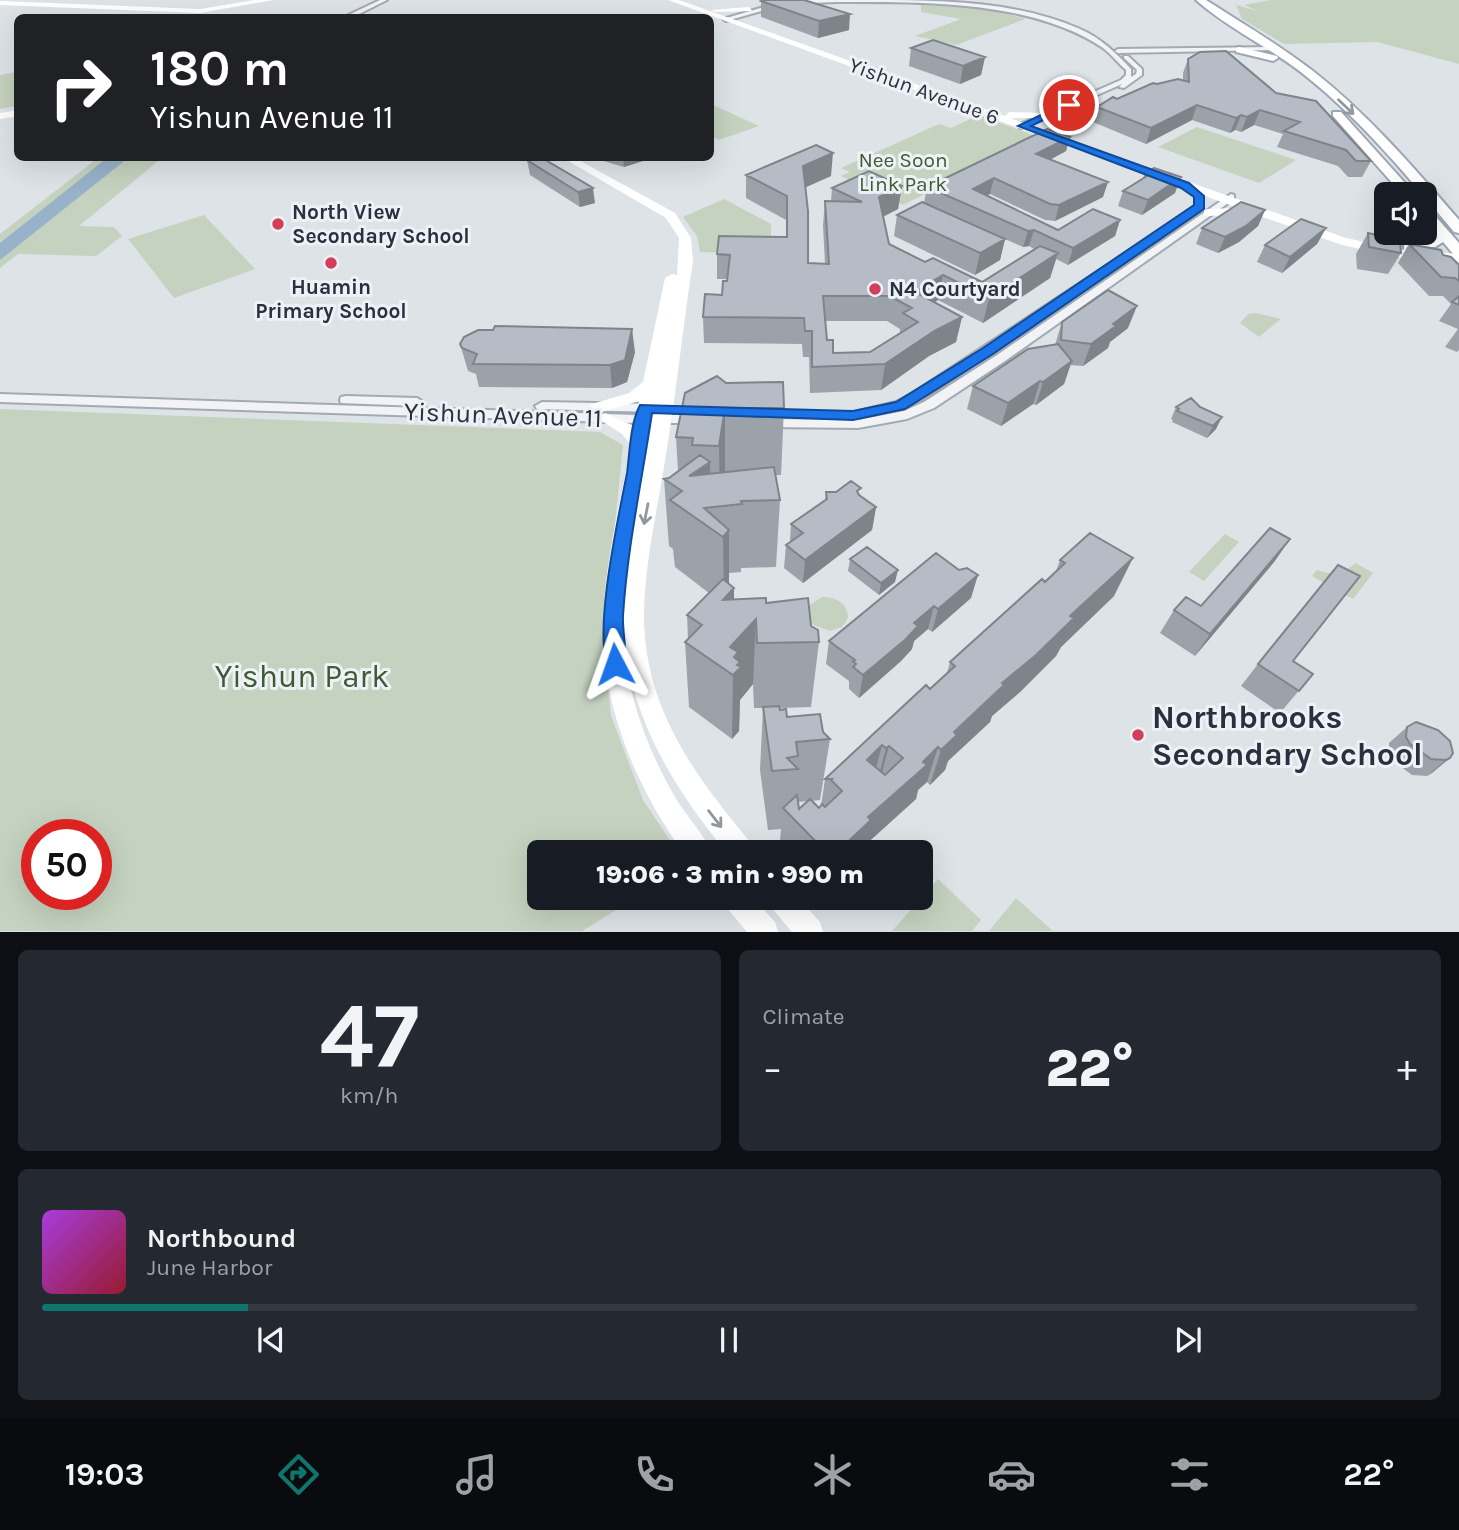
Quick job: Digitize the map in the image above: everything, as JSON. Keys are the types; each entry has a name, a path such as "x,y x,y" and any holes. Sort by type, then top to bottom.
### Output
{"main road":[{"path":"123,8 204,9 260,0"},
{"path":"0,2 102,4 123,8 200,11 270,0"},
{"name":"Yishun Avenue 6","path":"672,0 753,24 948,94 1185,185 1329,230 1412,252 1459,252"},
{"name":"Yishun Avenue 6","path":"684,0 961,104 1063,137 1342,242 1459,258"},
{"path":"1189,0 1342,102 1398,159 1459,229"},
{"path":"1200,0 1267,50 1326,103 1398,182"},
{"path":"1214,0 1226,17"},
{"path":"0,2 102,4"},
{"path":"709,9 753,10"},
{"path":"753,10 748,15 748,20 753,24"},
{"path":"1234,48 1245,38"},
{"path":"1234,48 1267,50"},
{"path":"948,94 961,101 961,104"},
{"path":"995,111 1016,116 1046,115"},
{"path":"1060,116 1053,127 1063,137"},
{"path":"568,161 660,217 673,236 677,248 660,382 664,413 649,446 615,592 613,625 615,664 626,714 664,802 690,840"},
{"path":"1185,185 1199,196 1204,210 1232,209 1263,214"},
{"path":"1437,226 1459,252"},
{"path":"1412,252 1435,243 1441,230"},
{"path":"1412,252 1459,271"},
{"path":"649,446 680,430 700,410 660,382"},
{"path":"602,413 660,382"},
{"path":"660,382 644,414 649,446 634,616 639,665 660,731 669,750 689,785 733,840"},
{"path":"602,413 649,446"},
{"path":"746,910 765,932"},
{"path":"791,910 810,932"}],"street":[{"path":"354,14 384,0"},
{"path":"727,17 788,0"},
{"path":"950,0 1006,7 1144,49 1176,47 1267,50"},
{"path":"753,10 807,1 956,2 999,8 1077,30 1131,61 1139,70 1137,78 1132,82 1060,116 1029,126"},
{"path":"1029,126 1046,115 1103,91 1129,76 1129,70 1105,38"},
{"path":"1113,50 1234,48"},
{"path":"1131,61 1134,54 1144,49"},
{"path":"761,413 853,415 900,405 1224,197"},
{"path":"746,421 858,424 884,421 918,410 1001,358 1186,222"},
{"name":"Yishun Avenue 11","path":"0,390 602,413 644,414 700,410"},
{"name":"Yishun Avenue 11","path":"0,398 457,407"}],"green space":[{"path":"1271,0 1459,0 1459,64 1363,38 1377,42 1284,44 1242,19 1236,5 1258,11 1244,5"},
{"path":"921,5 988,8 1025,19 956,45 915,36 961,19 921,12"},
{"path":"14,73 14,107 0,109 0,75"},
{"path":"714,106 759,126 719,140 714,138"},
{"name":"Nee Soon Link Park","path":"979,115 1038,137 903,205 841,176 850,172 841,168 939,124 951,128"},
{"path":"1197,127 1296,160 1259,183 1158,147"},
{"path":"94,161 158,161 79,226 114,227 122,236 96,256 18,254 0,268 0,234"},
{"path":"724,199 771,224 771,254 700,252 697,236 683,217"},
{"path":"204,215 255,269 174,298 128,239"},
{"path":"1256,313 1281,319 1259,337 1240,323 1248,314"},
{"name":"Yishun Park","path":"0,409 600,432 623,445 603,642 611,716 643,800 670,840 527,840 527,910 616,910 582,931 0,931"},
{"path":"1225,534 1239,542 1204,581 1189,572"},
{"path":"1356,563 1373,573 1353,599 1312,576 1317,570 1337,573"},
{"path":"822,597 832,598 846,608 848,618 842,627 830,631 811,624 807,607"},
{"path":"938,879 981,920 972,931 892,931 911,910 933,910 933,885"},
{"path":"1016,898 1053,931 989,931"}],"water":[{"path":"103,161 124,161 0,260 0,243"}],"building":[{"path":"804,0 850,14 819,21 761,1"},
{"path":"933,40 985,57 963,66 911,48"},
{"path":"1226,51 1276,93 1316,101 1371,161 1356,161 1346,150 1284,131 1300,122 1260,110 1247,117 1241,115 1236,118 1197,105 1151,128 1097,107 1113,97 1117,99 1153,83 1178,79 1189,82 1188,59 1200,52"},
{"path":"1047,129 1070,137 1036,154 1108,182 1059,205 1050,204 994,178 973,189 1058,230 1093,209 1120,220 1073,248 927,187"},
{"path":"816,145 833,153 803,166 808,211 808,263 829,264 825,201 862,202 832,188 869,171 902,186 879,197 889,244 925,262 933,258 982,282 1040,246 1058,253 989,298 943,275 915,292 962,317 934,331 885,364 812,367 812,331 805,331 804,318 703,317 705,294 722,295 723,281 727,281 730,255 717,254 719,236 787,237 787,196 746,175","holes":["823,296 890,296 912,308 903,313 918,322 870,352 833,353 833,340 827,340"]},
{"path":"529,161 547,161 593,188 578,192"},
{"path":"1154,168 1181,177 1148,200 1123,191 1147,176 1145,173"},
{"path":"922,202 1005,239 980,253 897,215"},
{"path":"1241,202 1265,210 1246,226 1225,237 1202,228"},
{"path":"1301,219 1326,228 1290,257 1265,245"},
{"path":"1368,233 1374,234 1374,245 1400,245 1401,253 1369,247"},
{"path":"1410,245 1441,250 1443,255 1451,257 1459,265 1459,281 1441,277"},
{"path":"1108,290 1137,306 1091,344 1061,340 1062,322"},
{"path":"1459,296 1459,305 1452,302"},
{"path":"495,326 632,329 625,360 610,365 473,364 477,354 462,348 460,344 464,337 478,330 493,330"},
{"path":"1058,344 1072,361 1008,403 973,386 1028,349"},
{"path":"717,376 726,383 783,382 784,408 725,408 719,446 692,445 693,438 676,437 685,393"},
{"path":"1191,398 1200,407 1222,417 1213,426 1177,411 1179,409 1176,407"},
{"path":"700,455 710,462 689,476 774,467 780,500 741,501 742,504 704,508 729,530 723,537 670,500 682,491 664,479"},
{"path":"851,481 861,488 857,491 859,495 876,507 805,560 786,545 803,533 791,524 827,499 826,492 836,492"},
{"path":"1270,528 1290,539 1210,634 1174,610 1186,597 1201,606"},
{"path":"1090,533 1133,558 1070,616 1074,618 1036,655 1002,683 1004,685 954,732 957,735 941,750 938,747 923,762 927,765 868,817 871,820 850,840 814,840 783,808 797,795 799,809 810,799 819,808 822,804 825,807 842,791 832,779 825,779 926,685 930,689 955,666 950,662 1042,579 1045,582 1065,563 1060,560","holes":["882,745 886,748 889,746 903,758 885,775 867,760"]},
{"path":"867,547 898,570 881,583 850,559"},
{"path":"936,553 959,570 967,568 978,575 938,609 934,606 914,623 918,626 906,639 863,675 853,667 855,660 829,641"},
{"path":"1338,565 1360,576 1293,661 1313,674 1299,691 1258,664"},
{"path":"723,579 734,588 723,600 766,598 766,603 808,598 811,626 818,630 819,642 757,643 756,619 730,647 738,652 734,657 740,662 737,665 741,667 733,675 685,642 702,625 687,615"},
{"path":"779,706 780,710 786,709 787,717 820,714 823,732 830,739 796,742 798,756 787,758 798,769 772,771 763,707"},
{"path":"1416,722 1438,730 1450,741 1453,753 1450,758 1431,759 1410,744 1406,737 1407,727"}],"place":[{"name":"North View Secondary School","path":"278,224"},
{"name":"Huamin Primary School","path":"331,263"},
{"name":"N4 Courtyard","path":"875,289"},
{"name":"Northbrooks Secondary School","path":"1138,735"}],"route":[{"path":"615,664 615,592 645,408 853,415 880,412 900,405 988,351 1200,207 1199,196 1185,185 1023,126 1069,105"}]}
